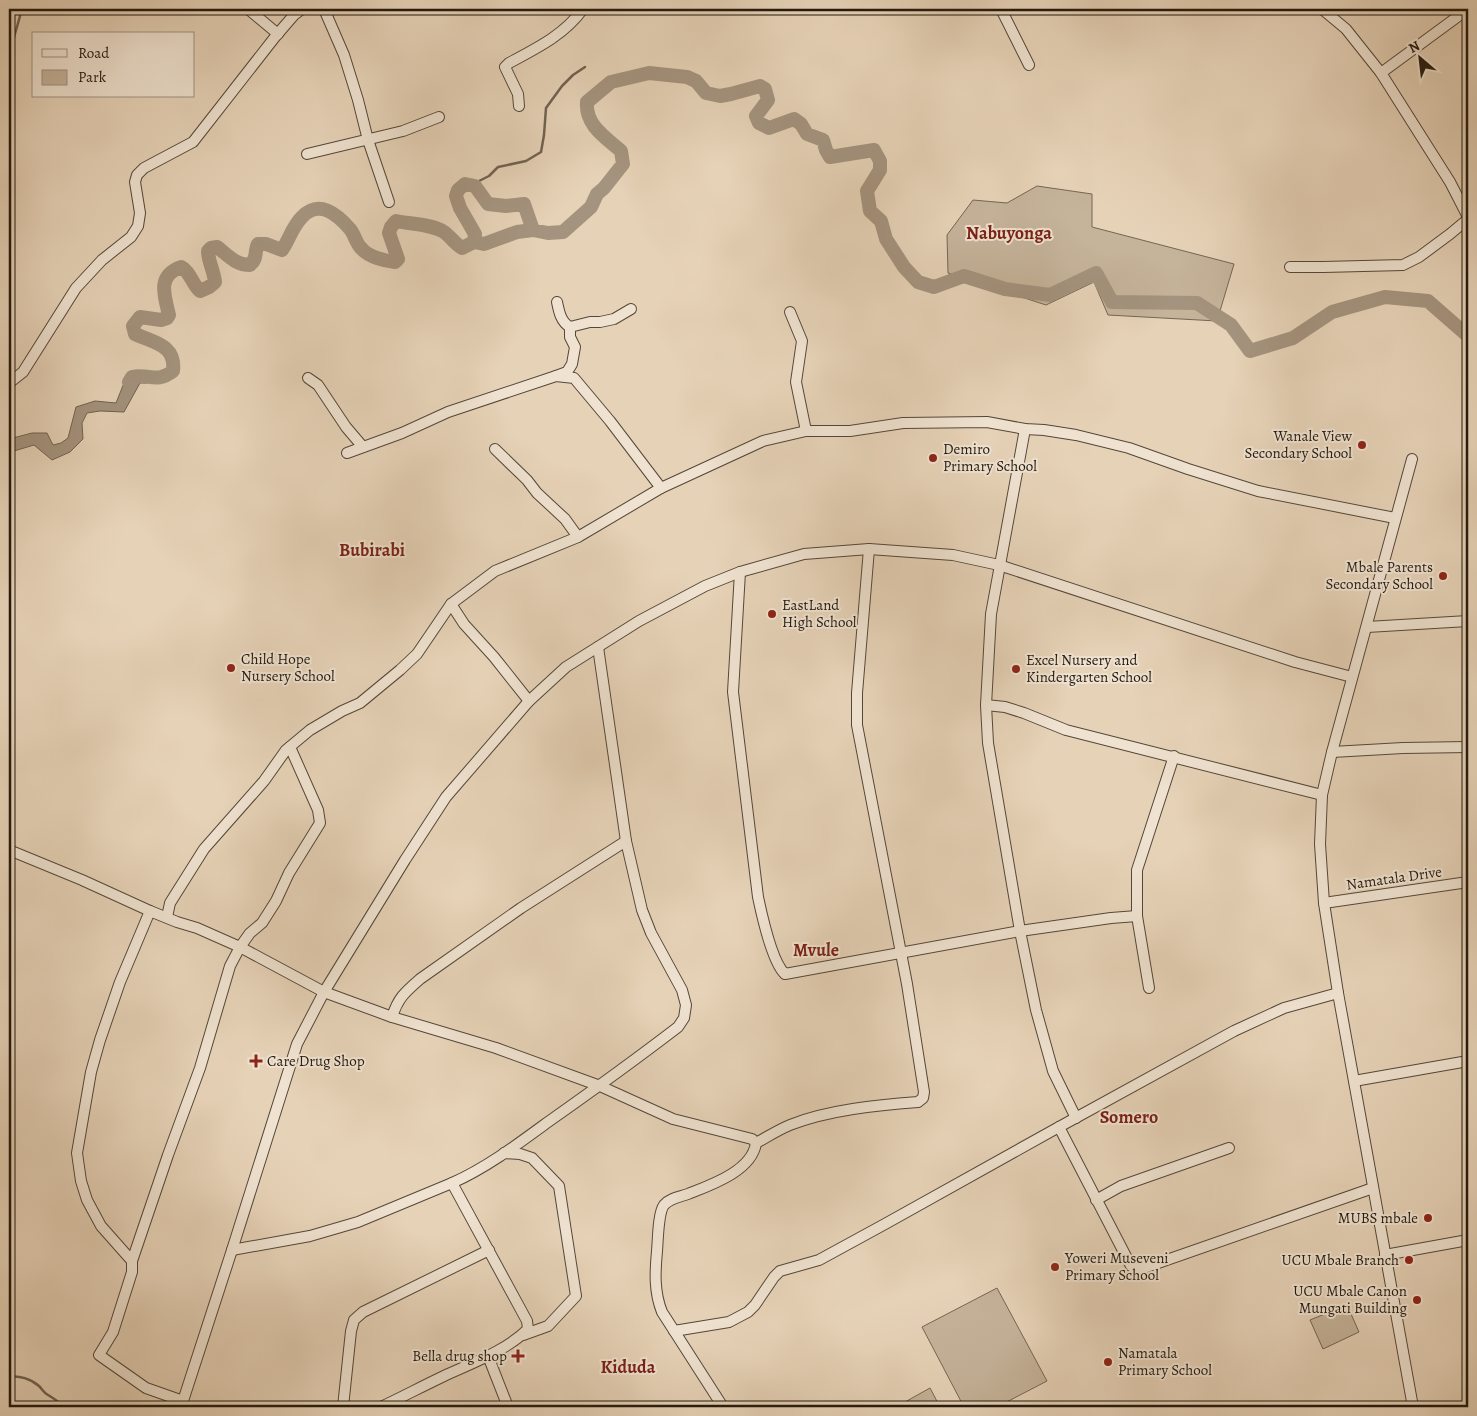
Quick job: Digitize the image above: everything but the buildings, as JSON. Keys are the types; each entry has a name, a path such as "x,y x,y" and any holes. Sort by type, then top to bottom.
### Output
{"street":[{"path":"248,9 278,34"},
{"path":"9,383 22,372 76,288 102,260 131,237 138,226 140,213 135,182 137,175 144,168 193,142 278,34 302,9"},
{"path":"324,9 344,55 368,140 389,202"},
{"path":"519,106 518,94 506,67 509,63 551,40 576,19 583,9"},
{"path":"1001,9 1029,65"},
{"path":"1290,267 1402,265 1419,257 1468,218 1450,182 1381,72 1346,29 1322,9"},
{"path":"1381,72 1468,9"},
{"path":"307,154 403,131 439,117"},
{"path":"557,302 565,324 570,327 614,319 631,309"},
{"path":"790,312 802,341 796,382 806,431"},
{"path":"348,453 402,433 448,412 567,372 572,364 575,347 570,337 570,327"},
{"path":"556,376 574,378 610,421 661,488"},
{"path":"308,378 318,385 362,447"},
{"path":"167,917 170,903 204,849 264,781 290,747 310,730 342,711 360,703 400,670 417,654 451,604 495,571 578,537 661,488 763,441 806,431 850,431 903,423 987,422 1076,435 1129,448 1188,470 1258,491 1395,518"},
{"path":"1025,429 991,614 986,705 988,743 1020,931 1036,1010 1053,1071 1076,1118"},
{"path":"494,449 565,519 578,537"},
{"path":"1412,459 1332,752 1322,795 1320,844 1324,903 1338,993 1413,1407"},
{"path":"723,1407 662,1312 658,1301 655,1272 660,1218 663,1206 673,1198 727,1178 746,1163 756,1143 790,1125 815,1117 876,1105 918,1102 923,1098 924,1092 901,953 858,725 857,693 869,549"},
{"path":"290,747 318,810 320,823 289,873 276,901 262,923 250,933 240,946 230,966 200,1068 132,1261 132,1272 113,1332 99,1355 146,1388 182,1404 297,1044 324,992 446,797 530,700 566,667 598,647 640,621 697,590 740,572 804,554 869,549 953,555 999,565 1286,659 1352,678"},
{"path":"740,572 733,692 758,897 765,929 780,968 785,974 1020,931 1137,916"},
{"path":"451,604 464,624 530,700"},
{"path":"1367,627 1468,622"},
{"path":"232,1250 310,1236 358,1222 463,1178 503,1153 600,1086 678,1027 684,1018 686,1005 682,990 651,933 642,910 626,841 598,647"},
{"path":"986,705 1005,707 1018,711 1066,730 1322,795"},
{"path":"1332,752 1468,747"},
{"path":"1149,988 1137,916 1138,870 1174,756"},
{"path":"392,1017 396,1004 420,979 521,908 626,841"},
{"path":"9,850 150,911 240,946 324,992 392,1017 496,1048 600,1086 673,1119 752,1139 756,1143"},
{"name":"Namatala Drive","path":"1324,903 1468,882"},
{"path":"132,1261 101,1226 87,1200 81,1181 77,1153 91,1072 100,1040 120,982 150,911"},
{"path":"674,1331 729,1322 748,1312 774,1277 780,1272 819,1260 1234,1030 1284,1008 1338,993"},
{"path":"1354,1081 1468,1061"},
{"path":"1059,1127 1131,1266 1136,1269 1141,1269 1373,1188"},
{"path":"1096,1200 1121,1186 1229,1148"},
{"path":"381,1407 488,1356 522,1335 548,1326 576,1296 559,1186 532,1158 520,1154 503,1153"},
{"path":"452,1183 527,1321 528,1329 522,1335"},
{"path":"1385,1255 1468,1240"},
{"path":"343,1407 351,1331 354,1320 363,1312 489,1250"},
{"path":"488,1356 508,1407"}],"green space":[{"path":"1037,186 1092,194 1092,227 1234,264 1217,321 1108,315 1094,282 1046,305 948,273 947,235 973,200 1007,203"},
{"path":"997,1288 1047,1381 997,1407 964,1407 922,1327"},
{"path":"1347,1305 1359,1332 1323,1349 1310,1320"},
{"path":"930,1388 940,1407 896,1407"}],"shaded area":[{"path":"136,370 143,374 147,383 140,383 124,412 100,411 87,413 82,423 83,439 70,452 52,460 34,445 14,451 9,450 9,439 32,433 47,433 53,445 61,443 68,438 76,407 95,401 116,403 124,383"}],"waterway":[{"path":"9,55 22,9"},
{"path":"475,186 498,167 526,161 541,152 546,108 562,86 585,67"},
{"path":"129,382 132,377 157,378 173,371 173,362 168,350 135,334 133,326 140,317 161,320 167,318 169,315 164,286 168,275 181,267 187,271 200,291 209,287 215,282 208,255 208,251 211,248 217,247 236,261 250,265 255,258 258,244 266,244 282,250 302,217 315,209 328,211 345,223 365,252 382,260 395,262 398,259 389,233 396,221 439,229 462,248 474,242 475,234 460,208 456,196 458,190 465,184 475,186 488,204 506,206 524,204 533,230 548,233 563,232 591,207 597,194 623,164 621,151 597,130 593,124 587,110 587,102 611,82 649,73 687,77 696,81 706,93 720,96 760,86 765,89 768,100 756,116 759,123 769,128 794,119 801,124 807,134 823,140 830,157 874,150 880,161 880,170 867,191 870,211 881,221 886,239 904,267 918,282 934,287 964,276 1005,289 1050,295 1096,273 1112,302 1197,303 1231,325 1250,351 1293,338 1332,312 1385,297 1428,301 1468,336"},
{"path":"474,242 484,244 517,232 533,230"},
{"path":"9,1377 21,1377 32,1381 63,1407"},
{"path":"106,1407 109,1404 120,1403 132,1406"}],"place":[{"name":"Wanale View Secondary School","path":"1362,445"},
{"name":"Demiro Primary School","path":"933,458"},
{"name":"Mbale Parents Secondary School","path":"1443,576"},
{"name":"EastLand High School","path":"772,614"},
{"name":"Child Hope Nursery School","path":"231,668"},
{"name":"Excel Nursery and Kindergarten School","path":"1016,669"},
{"name":"Care Drug Shop","path":"256,1061"},
{"name":"MUBS mbale","path":"1428,1218"},
{"name":"UCU Mbale Branch","path":"1409,1260"},
{"name":"Yoweri Museveni Primary School","path":"1055,1267"},
{"name":"UCU Mbale Canon Mungati Building","path":"1417,1300"},
{"name":"Bella drug shop","path":"518,1356"},
{"name":"Namatala Primary School","path":"1108,1362"}],"district":[{"name":"Nabuyonga","path":"1009,233"},
{"name":"Bubirabi","path":"372,550"},
{"name":"Mvule","path":"816,950"},
{"name":"Somero","path":"1129,1117"},
{"name":"Kiduda","path":"628,1367"}]}
